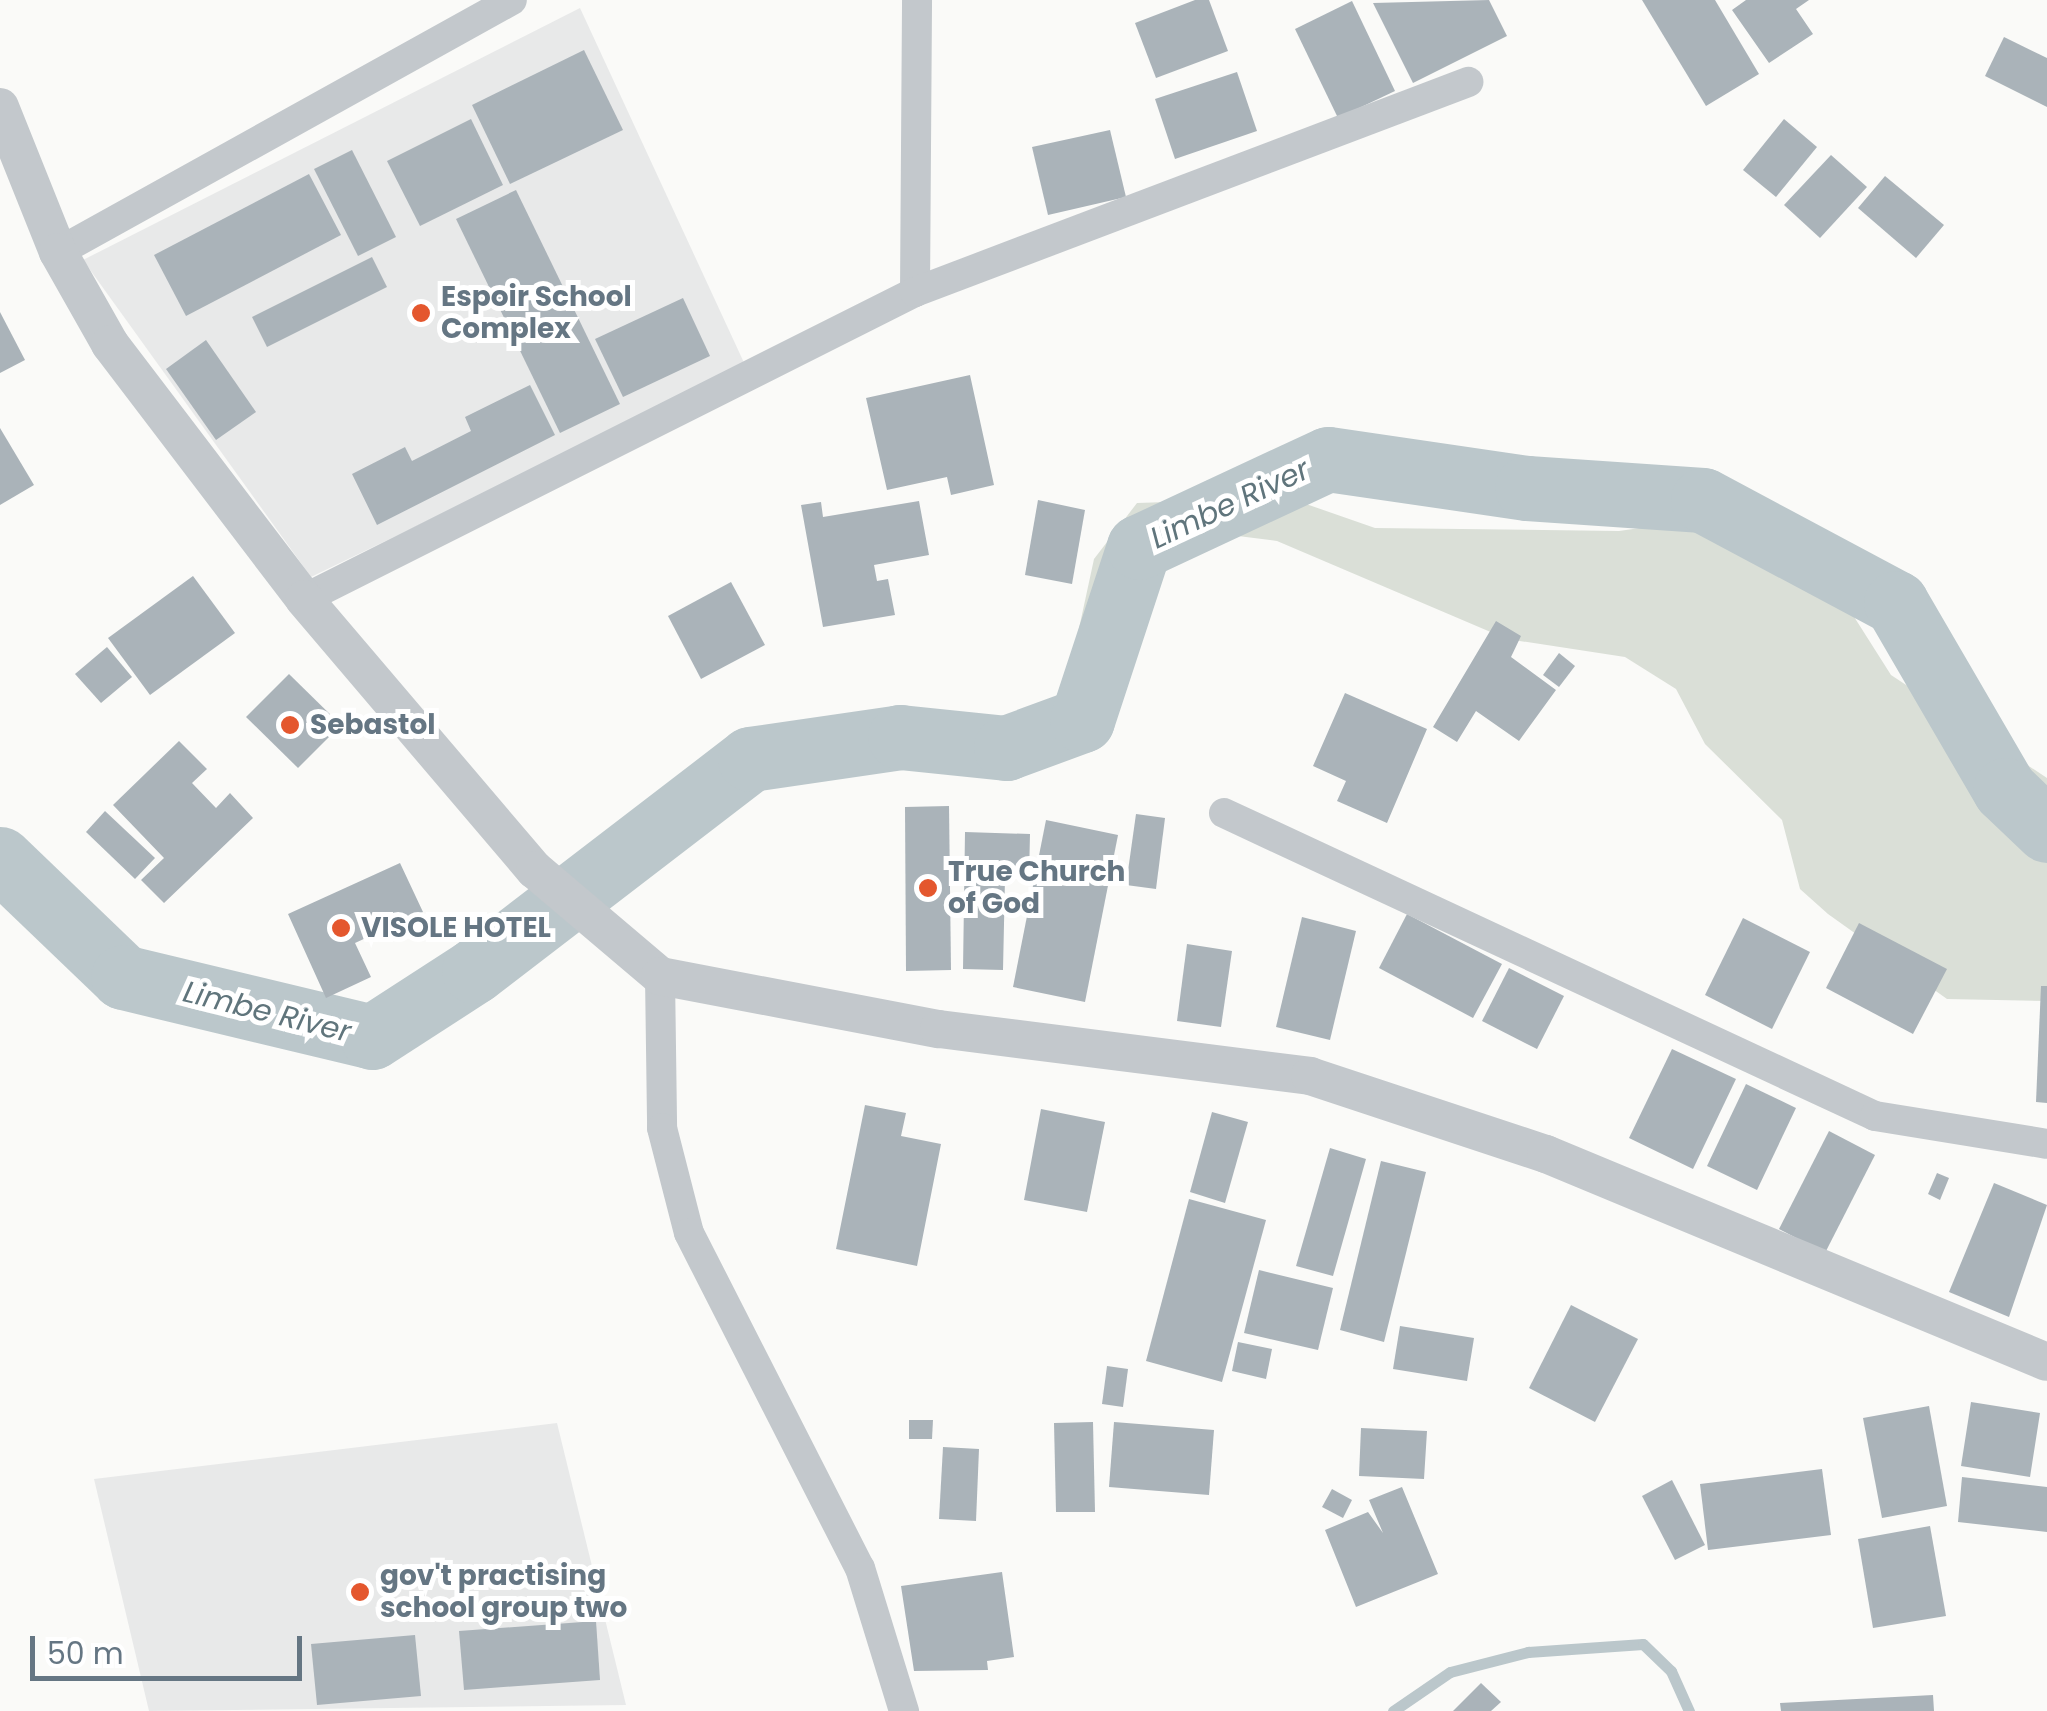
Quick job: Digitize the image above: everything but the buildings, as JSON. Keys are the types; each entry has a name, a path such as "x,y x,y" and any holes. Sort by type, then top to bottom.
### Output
{"street":[{"path":"58,252 512,0"},
{"path":"914,292 917,0"},
{"path":"304,599 914,292 1468,82"},
{"path":"0,106 58,252 110,344 304,599 535,870 582,917 660,976 940,1030 1310,1076 1546,1154 2047,1362"},
{"path":"1224,813 1875,1116 2047,1144"},
{"path":"660,976 662,1128 689,1234 860,1568 904,1711"}],"shaded area":[{"name":"Espoir School Complex","path":"580,8 746,367 311,577 83,260"},
{"path":"1208,480 1243,482 1375,528 1619,531 1689,521 1762,529 1793,542 1825,571 1891,675 2047,778 2047,1001 1947,999 1828,914 1800,889 1782,820 1705,744 1676,689 1625,657 1507,639 1277,541 1238,536 1163,571 1145,591 1132,653 1118,669 1087,663 1078,633 1094,559 1137,503 1167,502"},
{"name":"gov't practising school group two","path":"557,1423 626,1705 149,1711 94,1479"}],"waterway":[{"name":"Limbe River","path":"0,859 123,977 372,1037 474,971 750,759 900,737 1006,748 1082,720 1139,547 1328,459 1527,488 1703,500 1896,603 2005,790 2047,830"},
{"path":"1393,1711 1450,1672 1528,1652 1643,1644 1671,1671 1689,1711"}],"place":[{"name":"Espoir School Complex","path":"421,313"},
{"name":"Sebastol","path":"290,725"},
{"name":"True Church of God","path":"928,888"},
{"name":"VISOLE HOTEL","path":"341,928"},
{"name":"gov't practising school group two","path":"360,1592"}]}
